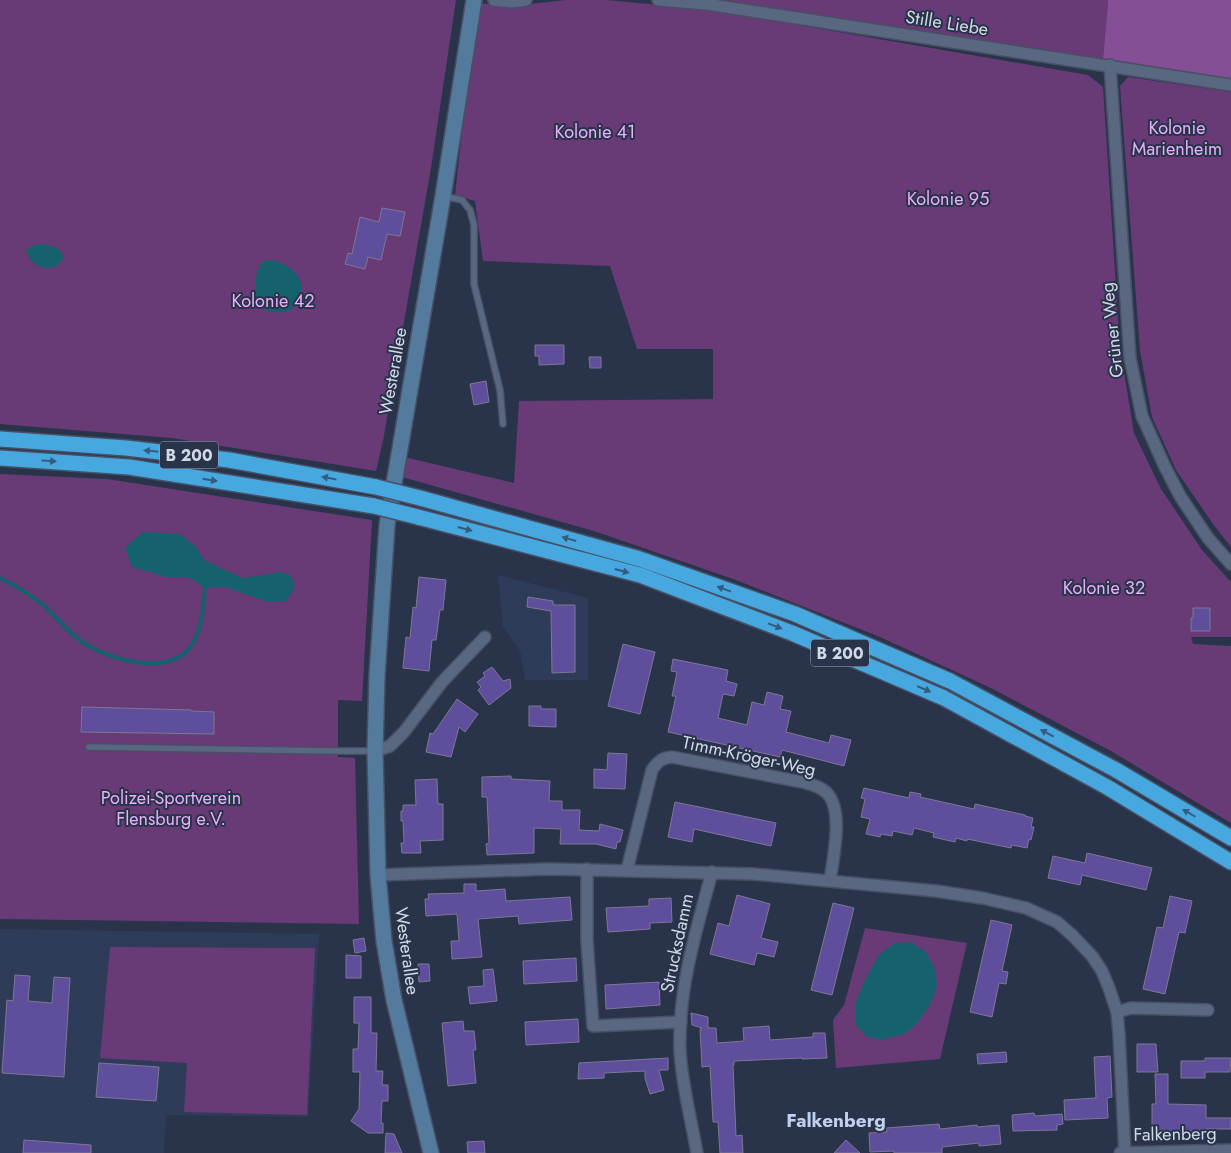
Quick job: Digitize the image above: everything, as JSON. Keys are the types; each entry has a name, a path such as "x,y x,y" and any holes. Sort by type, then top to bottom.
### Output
{"highway":[{"name":"B 200","path":"0,439 116,448 230,460 376,487 640,558 795,614 950,681 1116,770 1231,838"},
{"name":"B 200","path":"0,458 129,468 374,506 640,575 792,633 944,698 1107,787 1231,862"}],"street":[{"name":"Westerallee","path":"431,1153 394,1000 384,941 378,875 375,750 377,676 386,524 444,196 474,0"},
{"path":"494,0 511,2 526,0"},
{"name":"Stille Liebe","path":"658,0 706,4 1231,85"},
{"name":"Grüner Weg","path":"1110,65 1130,358 1142,416 1180,496 1208,538 1231,564"},
{"path":"375,750 390,746 404,732 442,682 485,637"},
{"name":"Timm-Kröger-Weg","path":"627,870 652,770 663,758 672,757 802,782 816,786 826,793 834,805 837,821 830,881"},
{"path":"378,875 548,869 712,872 936,891 982,898 1026,908 1057,922 1092,956 1102,971 1117,1012 1123,1153"},
{"path":"586,869 587,940 593,1026 681,1022"},
{"name":"Strucksdamm","path":"697,1153 682,1074 681,1022 688,961 712,872"},
{"path":"1117,1012 1131,1008 1208,1010"},
{"name":"Falkenberg","path":"1123,1153 1231,1150"}],"lane":[{"path":"444,196 462,200 470,210 474,225 474,284 500,390 504,424"},
{"path":"89,747 338,752 375,750"}],"shaded area":[{"path":"1108,0 1231,0 1231,79 1103,59"},
{"path":"43,244 55,247 62,252 63,259 56,267 41,267 30,259 27,249 34,245"},
{"path":"272,260 290,268 301,282 300,295 295,306 289,311 266,310 259,305 254,295 260,266 263,261"},
{"path":"143,532 180,534 195,546 204,560 242,578 282,572 291,576 295,587 286,601 268,602 225,587 205,588 189,577 167,577 132,567 125,548"},
{"path":"498,575 588,598 588,680 525,680 520,651 503,627"},
{"path":"0,929 319,934 308,1117 166,1115 164,1153 0,1153"},
{"path":"910,942 925,951 934,966 937,982 930,1005 918,1022 905,1034 880,1040 866,1036 856,1025 856,1002 864,982 879,955 895,943"}],"green space":[{"name":"Kolonie 42","path":"0,0 456,0 431,168 383,441 376,471 172,438 0,424"},
{"path":"566,0 607,0 711,10 1088,75 1103,87 1120,348 1134,433 1161,489 1202,550 1231,582 1231,637 1191,637 1193,644 1231,646 1231,823 1111,751 991,688 880,637 736,580 594,531 402,477 404,457 514,483 519,401 713,399 713,349 637,349 610,266 483,261 475,201 455,195 476,3 512,6"},
{"path":"720,0 1108,0 1103,59"},
{"name":"Kolonie Marienheim","path":"1128,77 1231,92 1231,547 1176,470 1152,417 1140,351 1120,86"},
{"name":"Polizei-Sportverein Flensburg e.V.","path":"0,474 107,479 372,520 362,701 338,700 338,757 355,758 359,924 0,919"},
{"path":"865,928 967,943 940,1059 836,1068 833,1020 844,1005"},
{"path":"110,947 315,948 307,1115 184,1112 187,1063 100,1058"}],"building":[{"path":"382,208 405,212 400,236 387,234 381,260 368,257 365,269 345,264 348,253 352,254 360,217 379,222"},
{"path":"535,345 564,345 564,364 539,365 539,356 535,356"},
{"path":"589,357 601,357 601,368 590,368"},
{"path":"486,381 489,402 474,405 470,384"},
{"path":"419,577 446,580 443,610 440,610 436,640 432,640 429,671 403,668 406,637 410,638 413,607 416,608"},
{"path":"528,597 553,601 553,605 575,605 575,672 552,673 551,611 527,607"},
{"path":"1193,608 1210,608 1210,631 1191,631"},
{"path":"623,644 655,652 640,714 608,706"},
{"path":"673,659 728,670 726,681 737,684 734,696 723,694 718,718 747,725 752,702 764,705 767,692 783,696 780,709 791,711 786,732 829,743 831,735 851,740 844,766 782,750 780,757 668,732 676,696 672,696 677,672 671,671"},
{"path":"492,667 503,681 510,679 511,688 489,705 478,690 481,687 477,682 485,676 483,673"},
{"path":"457,699 478,714 465,732 459,727 451,757 426,752 430,733 433,734"},
{"path":"529,706 541,706 541,709 556,709 556,727 529,726"},
{"path":"82,707 214,712 214,734 81,732"},
{"path":"608,753 627,754 625,789 594,788 594,769 607,770"},
{"path":"511,776 511,779 550,781 549,801 562,801 562,810 580,810 579,830 599,831 600,824 623,830 616,849 596,844 560,844 561,829 534,828 534,853 487,855 486,844 489,843 487,797 482,797 482,777"},
{"path":"437,779 438,804 443,804 443,840 420,841 421,853 402,853 401,843 404,843 401,811 403,811 403,805 416,805 415,780"},
{"path":"864,788 909,798 910,792 921,794 920,797 974,809 975,804 1025,815 1033,818 1031,827 1034,827 1031,840 1029,839 1027,848 1012,845 1011,848 967,839 967,841 956,838 955,842 933,837 934,833 914,828 912,835 893,831 892,836 881,834 880,837 866,834 870,819 861,817 865,799 861,798"},
{"path":"675,802 776,823 771,846 694,829 692,842 668,837"},
{"path":"1087,853 1152,868 1146,890 1082,875 1080,885 1048,878 1053,856 1085,863"},
{"path":"464,884 476,884 476,891 505,889 506,901 570,897 572,920 519,924 518,916 478,919 482,957 452,959 451,941 459,941 457,914 426,916 425,899 429,899 428,894 464,893"},
{"path":"737,895 770,904 761,938 778,942 774,957 757,953 754,965 710,954 718,923 729,926"},
{"path":"1170,896 1192,901 1185,933 1179,932 1165,994 1143,989 1157,927 1163,928"},
{"path":"671,898 672,922 650,923 650,929 608,932 606,908 649,906 649,899"},
{"path":"833,903 854,908 832,995 811,990"},
{"path":"991,920 1012,925 1002,971 1008,972 1006,984 999,983 992,1017 970,1012"},
{"path":"364,938 366,951 355,953 353,940"},
{"path":"346,955 361,956 361,978 346,978"},
{"path":"576,958 577,981 524,984 523,961"},
{"path":"418,964 429,964 430,981 419,982"},
{"path":"493,969 497,1001 470,1004 468,987 484,986 483,970"},
{"path":"15,975 30,976 28,1001 52,1003 54,977 70,978 64,1077 2,1073 7,1000 13,1001"},
{"path":"659,982 660,1005 606,1009 605,985"},
{"path":"354,997 371,997 371,1033 377,1033 376,1071 383,1071 382,1085 388,1085 388,1101 382,1101 381,1123 383,1123 383,1133 368,1133 351,1121 359,1109 360,1072 353,1072 353,1049 358,1049 359,1023 354,1023"},
{"path":"691,1013 708,1017 708,1028 716,1028 717,1043 744,1041 743,1028 769,1026 770,1040 813,1037 813,1033 825,1033 827,1058 734,1061 736,1136 742,1135 743,1153 720,1153 718,1122 713,1122 710,1066 702,1067 700,1029 702,1028 692,1025"},
{"path":"578,1019 579,1042 526,1045 525,1022"},
{"path":"463,1021 464,1031 474,1031 476,1050 473,1050 476,1083 448,1086 442,1023"},
{"path":"1137,1044 1156,1044 1158,1072 1137,1072"},
{"path":"1006,1052 1007,1062 978,1064 977,1054"},
{"path":"1110,1056 1112,1097 1107,1098 1108,1118 1065,1120 1064,1100 1096,1098 1094,1057"},
{"path":"668,1058 668,1070 659,1070 664,1090 650,1094 645,1071 604,1073 604,1078 578,1079 579,1063"},
{"path":"1205,1058 1231,1058 1230,1072 1205,1072 1205,1078 1181,1078 1181,1061 1205,1061"},
{"path":"99,1063 159,1067 156,1101 96,1097"},
{"path":"1155,1074 1168,1074 1168,1104 1206,1105 1206,1118 1231,1118 1231,1129 1152,1131 1152,1104 1156,1104"},
{"path":"1034,1113 1035,1116 1062,1114 1063,1124 1057,1125 1057,1130 1013,1131 1012,1115"},
{"path":"939,1124 940,1129 999,1125 1001,1144 979,1146 979,1143 942,1147 942,1153 870,1152 869,1133 887,1132 886,1128"},
{"path":"386,1133 394,1134 402,1153 385,1153"},
{"path":"24,1140 91,1145 91,1153 23,1153"},
{"path":"846,1140 860,1153 834,1153"},
{"path":"484,1141 485,1153 468,1153 467,1142"}],"waterway":[{"path":"0,578 42,604 76,637 92,648 120,659 150,663 164,662 177,658 193,644 201,620 205,588"}],"district":[{"name":"Falkenberg","path":"836,1120"}],"park label":[{"name":"Kolonie 41","path":"595,132"},
{"name":"Kolonie 95","path":"948,199"},
{"name":"Kolonie 32","path":"1104,588"}]}
